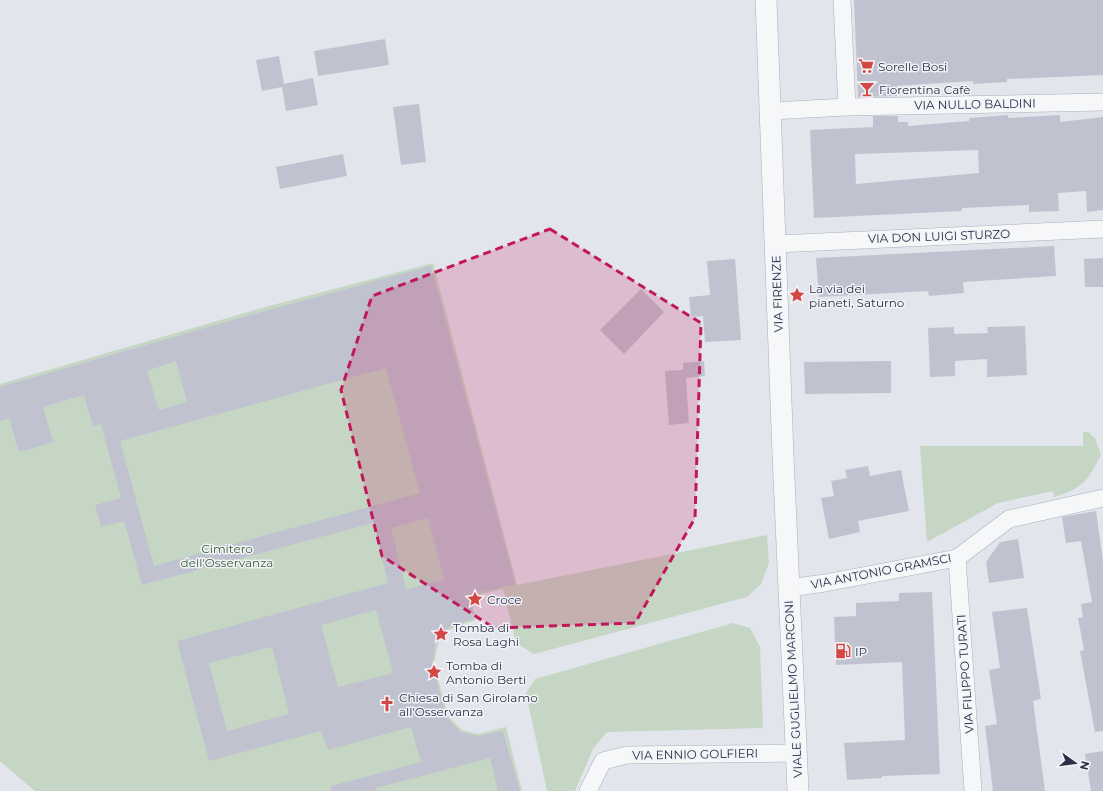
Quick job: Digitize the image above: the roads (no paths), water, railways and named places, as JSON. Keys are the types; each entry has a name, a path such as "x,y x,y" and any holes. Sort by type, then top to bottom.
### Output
{"street":[{"name":"VIA FIRENZE","path":"766,0 789,588"},
{"path":"842,0 846,107"},
{"name":"VIA NULLO BALDINI","path":"771,111 846,107 1103,102"},
{"name":"VIA DON LUIGI STURZO","path":"776,244 1103,229"},
{"name":"VIA ANTONIO GRAMSCI","path":"789,588 825,583 957,558 1009,519 1103,498"},
{"name":"VIA FILIPPO TURATI","path":"957,558 974,791"},
{"name":"VIALE GUGLIELMO MARCONI","path":"789,588 798,791"},
{"name":"VIA ENNIO GOLFIERI","path":"588,791 603,761 627,755 796,753"}],"place":[{"name":"Sorelle Bosi","path":"866,66"},
{"name":"Fiorentina Cafè","path":"867,89"},
{"name":"La via dei pianeti, Saturno","path":"797,295"},
{"name":"Croce","path":"475,599"},
{"name":"Tomba di Rosa Laghi","path":"441,634"},
{"name":"IP","path":"843,651"},
{"name":"Tomba di Antonio Berti","path":"434,672"},
{"name":"Chiesa di San Girolamo all'Osservanza","path":"387,704"}],"park label":[{"name":"Cimitero dell'Osservanza","path":"227,555"}]}
